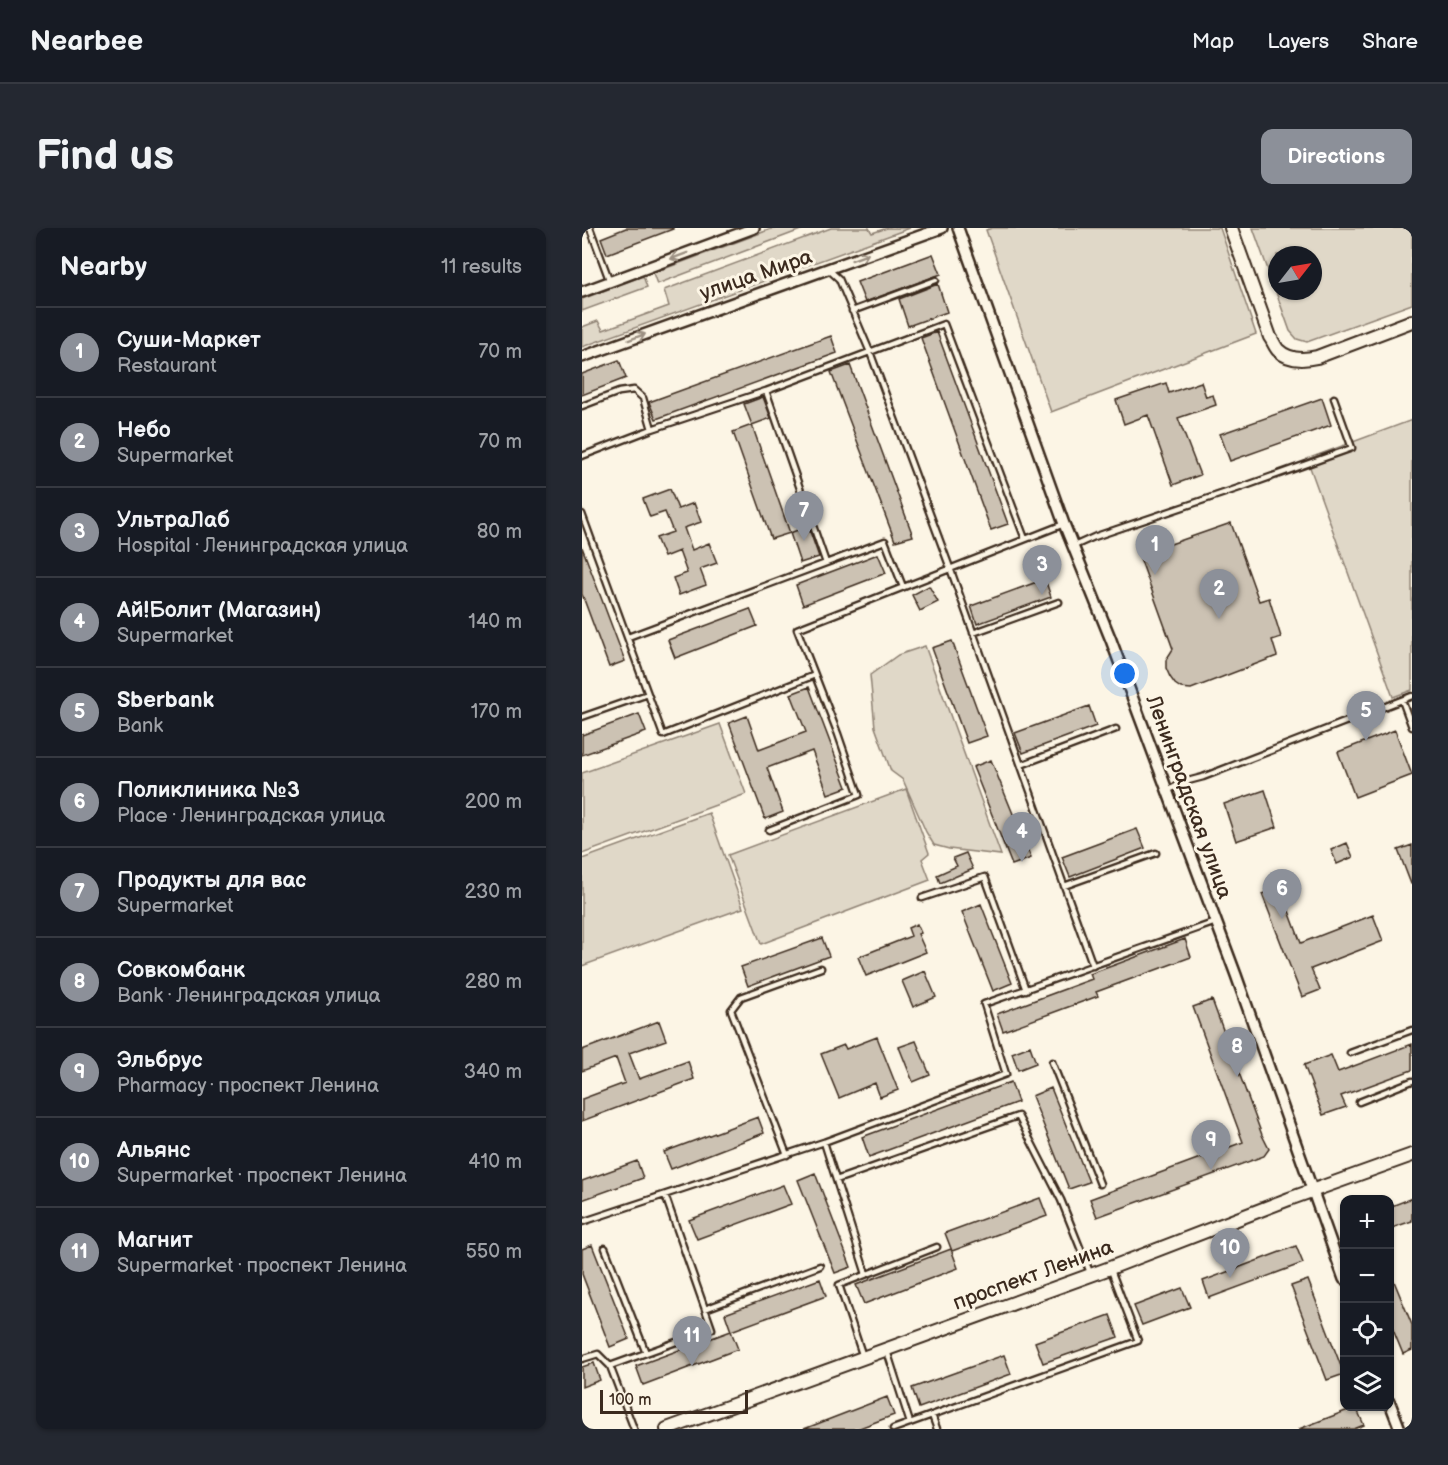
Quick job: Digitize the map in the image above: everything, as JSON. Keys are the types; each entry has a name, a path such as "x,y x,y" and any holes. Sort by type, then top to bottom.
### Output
{"street":[{"name":"улица Мира","path":"582,292 754,228"},
{"name":"улица Мира","path":"582,357 942,228"},
{"name":"Ленинградская улица","path":"958,228 1064,524 1112,640 1216,922 1340,1267"},
{"path":"1231,228 1270,337 1278,351 1301,360 1317,357 1412,321"},
{"name":"проспект Ленина","path":"667,1429 1091,1275 1412,1155"},
{"path":"1392,1411 1400,1429"}],"lane":[{"path":"590,228 610,282"},
{"path":"828,269 839,279 870,352 1093,966"},
{"path":"852,311 936,280"},
{"path":"582,456 652,429 766,391 944,324 1025,538"},
{"path":"582,406 620,392 634,390 642,398 652,429"},
{"path":"766,391 826,563"},
{"path":"1074,546 1094,537 1352,448 1335,398"},
{"path":"582,514 663,735 815,675"},
{"path":"769,830 859,795 797,629 1064,524"},
{"path":"628,637 885,541 903,587"},
{"path":"973,633 1059,602"},
{"path":"582,717 648,694"},
{"path":"1167,791 1184,782 1214,773 1412,696"},
{"path":"1402,700 1412,727"},
{"path":"1021,765 1116,729"},
{"path":"1064,886 1156,853"},
{"path":"922,898 984,877 1026,990"},
{"path":"582,1222 787,1155 1006,1074 984,1004 1216,922"},
{"path":"787,1155 731,1010 741,997 821,968"},
{"path":"1350,1053 1412,1030"},
{"path":"1052,1062 1100,1184"},
{"path":"1359,1102 1412,1081"},
{"path":"836,1180 1018,1116 1061,1200 1091,1275"},
{"path":"824,1142 866,1274"},
{"path":"610,1366 711,1329 665,1195"},
{"path":"863,1357 839,1284 937,1247"},
{"path":"605,1248 646,1353"},
{"path":"705,1309 820,1266"},
{"path":"893,1429 1138,1341 1110,1268"},
{"path":"887,1349 910,1423"},
{"path":"582,1359 598,1353 610,1366 634,1429"},
{"path":"932,1415 937,1429"}],"shaded area":[{"path":"774,228 806,228 657,284 653,273"},
{"path":"831,228 869,228 872,233 887,228 910,228 582,347 582,327 598,321 603,330 669,306 664,290"},
{"path":"992,228 1220,228 1256,334 1051,412 986,230"},
{"path":"1253,228 1412,228 1412,304 1307,342 1297,339 1290,331 1279,300 1322,300 1322,246 1268,246 1268,270"},
{"path":"643,276 647,287 582,311 582,299"},
{"path":"1412,420 1412,690 1393,697 1307,459"},
{"path":"925,646 1001,855 934,845 903,780 891,771 875,727 870,675 898,655"},
{"path":"720,724 746,794 582,854 582,773"},
{"path":"906,789 929,853 922,859 930,880 761,944 728,855"},
{"path":"709,813 743,908 582,966 582,859"}],"building":[{"path":"626,228 673,229 607,254 601,238"},
{"path":"933,254 941,274 865,302 857,282"},
{"path":"938,284 947,312 908,326 899,299"},
{"path":"937,332 1008,524 991,530 921,338"},
{"path":"831,336 837,353 656,419 649,402"},
{"path":"619,360 626,378 582,395 582,374"},
{"path":"850,365 913,536 895,541 831,372"},
{"path":"1201,382 1206,397 1213,395 1216,405 1178,418 1200,475 1173,485 1148,415 1124,424 1116,400 1166,383 1169,393"},
{"path":"763,397 771,418 752,425 744,404"},
{"path":"1322,398 1331,425 1230,461 1220,434"},
{"path":"752,425 790,533 771,539 733,432"},
{"path":"670,489 678,509 694,503 701,522 684,528 692,550 709,543 717,563 700,569 706,585 679,595 673,578 687,573 679,551 664,557 656,538 673,532 665,512 650,517 643,499"},
{"path":"1231,523 1259,601 1269,598 1281,637 1272,640 1277,656 1191,689 1181,688 1175,684 1166,668 1166,660 1173,649 1139,555"},
{"path":"808,526 819,557 800,563 790,533"},
{"path":"582,547 625,661 609,667 582,594"},
{"path":"878,554 886,573 803,605 796,585"},
{"path":"1045,579 1051,597 977,624 971,606"},
{"path":"929,586 938,602 920,611 912,595"},
{"path":"750,609 757,626 675,658 668,640"},
{"path":"952,641 987,736 967,743 932,648"},
{"path":"809,687 847,787 828,794 812,751 767,768 783,812 765,819 729,723 747,716 759,750 806,732 791,694"},
{"path":"1089,706 1096,726 1023,753 1015,733"},
{"path":"639,714 646,732 582,755 582,735"},
{"path":"1395,730 1412,775 1355,797 1338,752"},
{"path":"991,760 1031,858 1012,865 973,767"},
{"path":"1265,790 1277,827 1236,841 1224,804"},
{"path":"1137,829 1145,848 1070,877 1062,857"},
{"path":"1347,843 1353,857 1337,864 1331,850"},
{"path":"1412,845 1412,884 1411,884 1398,850"},
{"path":"966,853 973,869 940,883 937,875 957,866 953,858"},
{"path":"1280,887 1301,943 1373,915 1383,941 1311,969 1320,990 1302,997 1262,894"},
{"path":"981,904 1012,983 993,991 962,912"},
{"path":"917,924 921,933 918,934 926,952 866,976 858,957 911,936 908,928"},
{"path":"822,938 829,956 748,986 741,967"},
{"path":"1185,939 1191,957 1096,992 1098,996 1003,1031 997,1014 1092,979 1090,974"},
{"path":"925,971 936,997 913,1007 902,981"},
{"path":"1212,1000 1269,1149 1264,1156 1097,1217 1090,1199 1243,1142 1193,1007"},
{"path":"659,1021 666,1040 629,1053 639,1079 688,1061 694,1079 582,1121 582,1099 625,1083 616,1058 582,1071 582,1050"},
{"path":"877,1037 898,1090 880,1097 875,1083 839,1098 821,1054 844,1045 846,1049"},
{"path":"916,1041 930,1075 913,1082 899,1047"},
{"path":"1412,1044 1412,1070 1341,1096 1346,1107 1323,1115 1304,1065 1331,1055 1338,1072"},
{"path":"1030,1046 1036,1063 1018,1070 1012,1053"},
{"path":"1011,1082 1018,1102 869,1157 862,1137"},
{"path":"1051,1088 1089,1182 1069,1189 1032,1096"},
{"path":"758,1117 764,1133 671,1169 664,1152"},
{"path":"637,1161 643,1178 582,1200 582,1181"},
{"path":"815,1173 851,1267 835,1273 798,1180"},
{"path":"783,1185 791,1204 697,1239 689,1220"},
{"path":"1040,1198 1047,1216 952,1251 945,1233"},
{"path":"1412,1198 1412,1221 1394,1227 1394,1205"},
{"path":"592,1245 629,1339 610,1347 582,1274 582,1249"},
{"path":"1296,1246 1303,1263 1209,1298 1203,1281"},
{"path":"951,1249 958,1268 864,1304 856,1285"},
{"path":"820,1279 826,1296 731,1331 725,1314"},
{"path":"1308,1280 1340,1364 1340,1375 1327,1380 1291,1286"},
{"path":"1394,1281 1412,1325 1412,1350 1403,1354 1394,1332"},
{"path":"1182,1288 1190,1307 1142,1325 1134,1306"},
{"path":"1110,1315 1118,1337 1043,1363 1035,1342"},
{"path":"731,1331 738,1349 643,1385 636,1366"},
{"path":"1004,1355 1011,1374 919,1408 912,1388"},
{"path":"594,1363 600,1380 582,1387 582,1367"},
{"path":"887,1397 894,1415 857,1429 804,1429"},
{"path":"1346,1411 1358,1411 1364,1425 1354,1429 1299,1429"}],"place":[{"name":"Продукты для вас","path":"804,541"},
{"name":"Суши-Маркет","path":"1155,575"},
{"name":"УльтраЛаб","path":"1042,595"},
{"name":"Небо","path":"1219,619"},
{"name":"Sberbank","path":"1366,741"},
{"name":"Ай!Болит (Магазин)","path":"1022,862"},
{"name":"Поликлиника №3","path":"1282,919"},
{"name":"Совкомбанк","path":"1237,1077"},
{"name":"Эльбрус","path":"1211,1170"},
{"name":"Альянс","path":"1230,1278"},
{"name":"Магнит","path":"692,1366"}]}
